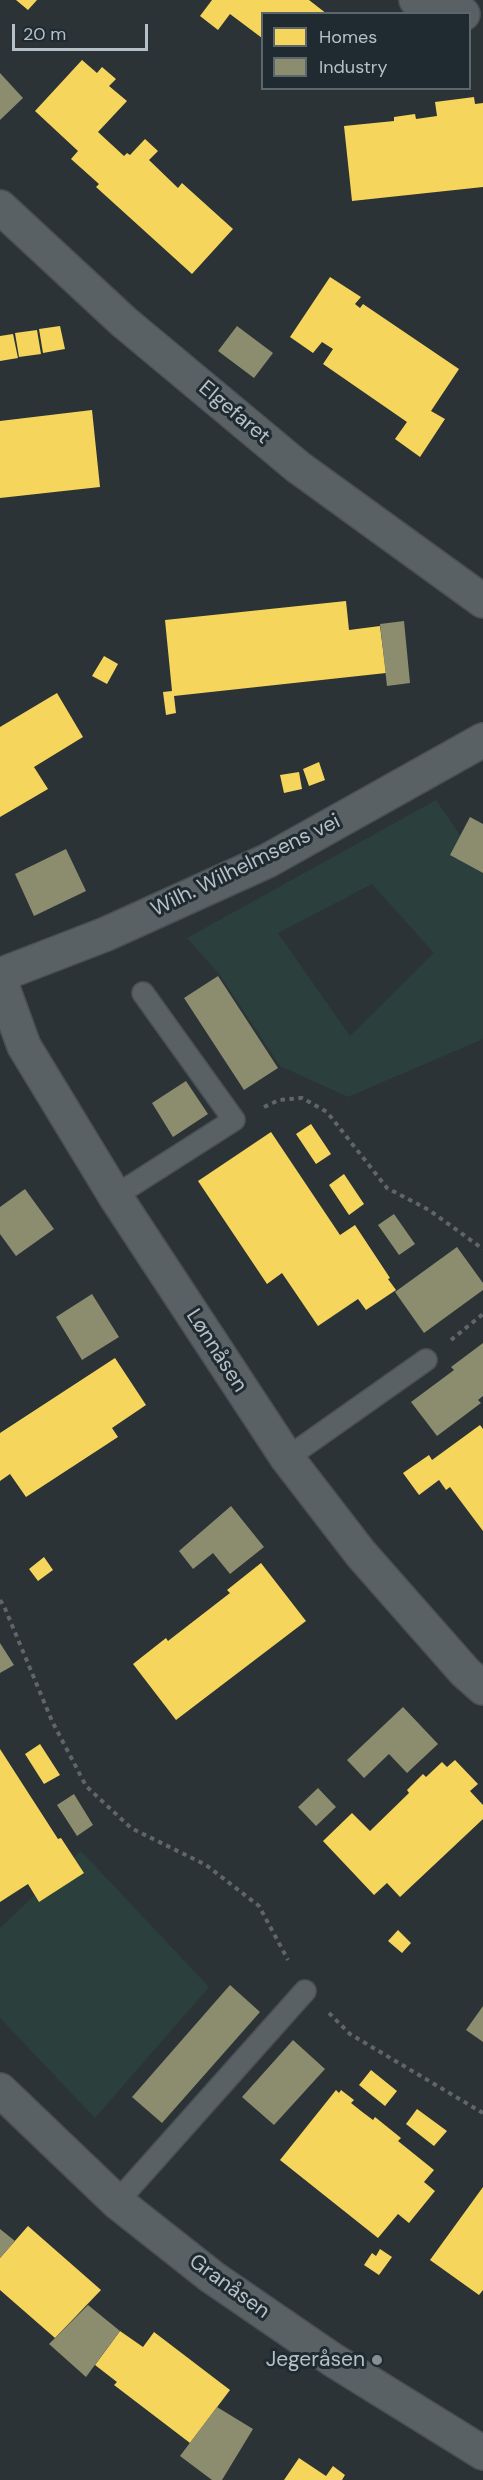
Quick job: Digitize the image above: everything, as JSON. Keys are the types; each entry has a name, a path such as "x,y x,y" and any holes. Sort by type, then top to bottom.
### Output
{"street":[{"path":"416,0 456,12"},
{"name":"Elgefaret","path":"0,207 124,322 298,467 483,601"},
{"name":"Wilh. Wilhelmsens vei","path":"0,975 106,934 267,861 483,740"},
{"name":"Lønnåsen","path":"0,980 24,1046 115,1196 286,1458 361,1554 465,1672 483,1688"},
{"name":"Granåsen","path":"0,2090 117,2202 212,2277 333,2360 483,2453"}],"lane":[{"path":"115,1196 234,1120 143,993"},
{"path":"286,1458 426,1360"},
{"path":"117,2202 305,1991"}],"path":[{"path":"234,1120 279,1100 302,1098 327,1112 387,1188 429,1210 483,1248"},
{"path":"0,1600 52,1721 86,1786 131,1828 206,1865 259,1906 305,1991 350,2034 483,2113"}],"green space":[{"path":"436,800 483,869 483,1039 348,1097 280,1066 219,974 187,938","holes":["372,884 434,953 350,1036 278,933"]},
{"path":"81,1851 209,1987 95,2118 0,2018 0,1928"}],"building: Homes":[{"path":"16,0 37,0 28,10"},
{"path":"212,0 309,0 324,12 261,12 261,37 230,14 218,30 200,16"},
{"path":"82,60 97,73 102,67 116,79 109,86 127,101 98,132 124,156 127,153 130,155 145,139 158,151 149,160 178,188 182,183 233,229 192,274 96,187 99,184 71,159 78,151 35,111"},
{"path":"474,97 475,104 483,103 483,187 352,201 344,126 394,121 394,117 415,114 416,119 437,116 435,102"},
{"path":"330,277 361,297 355,304 360,308 363,304 459,369 431,411 445,419 420,457 395,439 407,422 323,364 333,349 322,342 313,353 290,337"},
{"path":"60,326 65,349 43,353 39,329"},
{"path":"37,330 41,354 19,357 15,333"},
{"path":"13,334 18,358 0,361 0,336"},
{"path":"92,410 100,487 0,498 0,421"},
{"path":"346,601 349,630 380,626 386,673 174,696 176,713 166,715 163,692 172,691 165,620"},
{"path":"104,656 118,664 107,684 92,676"},
{"path":"57,693 83,737 34,767 48,789 0,817 0,727"},
{"path":"319,762 325,780 309,786 303,769"},
{"path":"299,772 302,789 284,793 280,775"},
{"path":"311,1124 331,1154 316,1164 296,1134"},
{"path":"271,1132 340,1235 355,1225 390,1278 388,1279 396,1290 366,1310 358,1299 318,1326 282,1273 267,1284 198,1181"},
{"path":"344,1174 364,1204 349,1215 329,1185"},
{"path":"115,1358 146,1405 112,1428 118,1437 26,1497 10,1474 0,1481 0,1433"},
{"path":"480,1425 483,1429 483,1531 450,1487 446,1490 439,1480 419,1495 403,1473 429,1455 432,1460"},
{"path":"44,1557 53,1570 38,1581 29,1569"},
{"path":"261,1563 306,1621 176,1720 133,1664 166,1638 168,1641 230,1593 227,1590"},
{"path":"40,1744 60,1775 44,1784 25,1754"},
{"path":"0,1749 58,1839 61,1838 84,1873 39,1902 28,1884 0,1902"},
{"path":"455,1760 478,1784 470,1791 483,1805 483,1819 400,1897 387,1883 374,1895 323,1841 352,1813 370,1831 409,1793 407,1790 423,1774 426,1777 442,1762 447,1767"},
{"path":"398,1930 411,1943 402,1953 388,1941"},
{"path":"371,2070 397,2091 385,2106 359,2085"},
{"path":"336,2090 339,2093 341,2090 354,2100 351,2103 373,2120 375,2117 401,2138 398,2141 434,2170 424,2182 435,2191 409,2223 398,2214 378,2238 280,2160"},
{"path":"417,2109 447,2131 434,2146 406,2124"},
{"path":"483,2187 483,2290 479,2295 430,2260"},
{"path":"28,2226 101,2290 55,2338 0,2290 0,2258"},
{"path":"380,2249 392,2257 379,2275 364,2265 372,2253 376,2256"},
{"path":"120,2331 143,2347 154,2332 230,2390 190,2443 114,2385 117,2382 95,2365"},
{"path":"299,2458 326,2476 333,2466 345,2475 342,2480 284,2480"}],"building: Industry":[{"path":"0,73 23,98 0,120"},
{"path":"237,326 273,353 254,378 218,351"},
{"path":"404,621 410,683 387,686 380,624"},
{"path":"470,817 483,824 483,873 450,855"},
{"path":"66,849 86,891 34,916 15,874"},
{"path":"218,976 278,1068 244,1090 184,998"},
{"path":"186,1081 208,1114 173,1137 152,1103"},
{"path":"25,1189 54,1229 16,1256 0,1234 0,1207"},
{"path":"394,1214 415,1244 399,1255 378,1225"},
{"path":"457,1247 483,1283 483,1290 424,1333 395,1292"},
{"path":"92,1294 119,1337 82,1360 56,1317"},
{"path":"483,1343 483,1396 478,1400 481,1403 437,1436 411,1402 454,1370 451,1367"},
{"path":"231,1506 264,1547 230,1574 213,1553 193,1569 179,1551"},
{"path":"0,1643 14,1665 0,1673"},
{"path":"403,1707 438,1744 407,1773 389,1754 364,1778 347,1760"},
{"path":"318,1788 336,1807 316,1826 298,1807"},
{"path":"74,1794 93,1825 77,1836 57,1805"},
{"path":"230,1985 260,2012 162,2123 132,2097"},
{"path":"483,2006 483,2042 466,2030"},
{"path":"293,2040 325,2069 274,2125 242,2097"},
{"path":"0,2229 15,2241 0,2258"},
{"path":"88,2305 120,2331 86,2377 49,2344"},
{"path":"217,2407 253,2429 222,2480 212,2480 180,2456"}],"place":[{"name":"Jegeråsen","path":"377,2360"}]}
